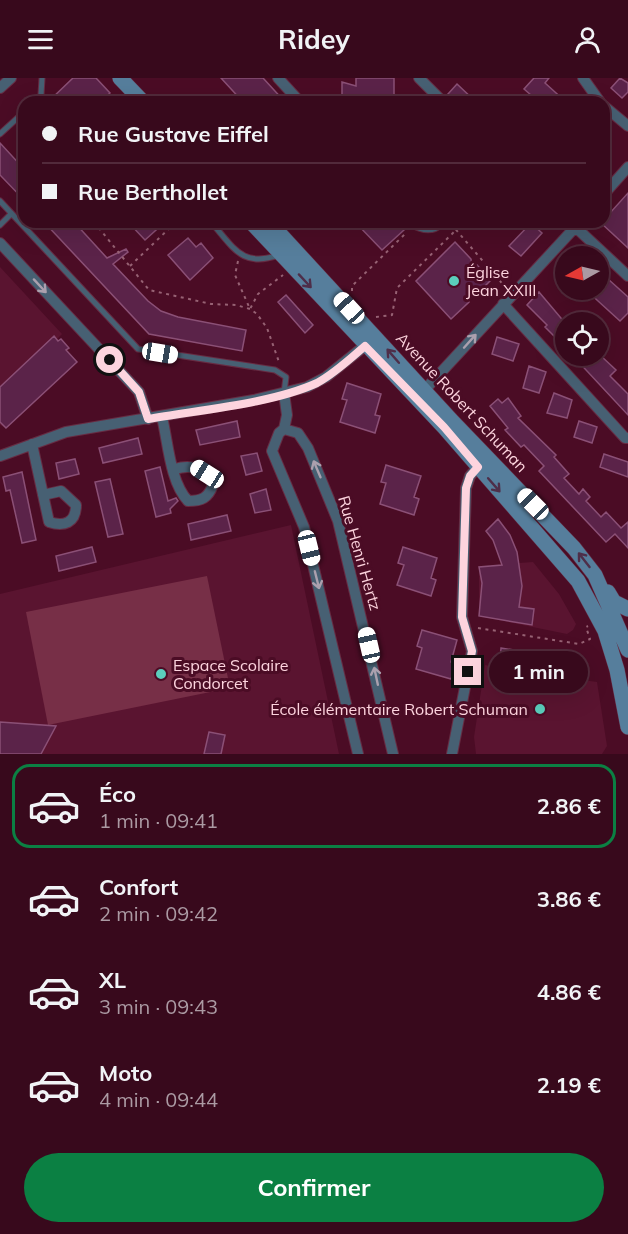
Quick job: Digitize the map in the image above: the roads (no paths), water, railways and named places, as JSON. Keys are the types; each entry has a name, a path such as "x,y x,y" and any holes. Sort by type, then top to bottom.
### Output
{"main road":[{"path":"120,78 133,96"},
{"path":"131,78 147,96"},
{"name":"Avenue Robert Schuman","path":"257,228 292,267 370,341 420,395 573,548 599,585 628,650"},
{"name":"Avenue Robert Schuman","path":"275,228 361,321 370,341"},
{"name":"Avenue Robert Schuman","path":"420,395 478,467 618,626 617,670 628,727"},
{"path":"599,585 614,602 628,609"},
{"path":"618,626 628,658"}],"street":[{"path":"1,87 11,78"},
{"path":"278,78 294,96"},
{"path":"420,78 437,96"},
{"path":"584,78 596,96"},
{"path":"610,111 628,126"},
{"path":"610,187 628,167"},
{"path":"420,395 571,228"},
{"path":"579,228 628,276"},
{"path":"0,243 139,392 148,419"},
{"path":"503,304 625,438 628,438"},
{"path":"0,456 78,429 162,417 284,393 318,382 370,341"},
{"path":"284,393 287,415 284,429 279,433 272,451 304,527 358,754"},
{"path":"162,417 175,470"},
{"name":"Rue Henri Hertz","path":"284,429 298,433 308,448 338,521 393,754"},
{"path":"32,444 43,495"},
{"path":"452,754 472,651 462,617 466,488 470,476 478,467"}],"lane":[{"path":"40,96 42,78"},
{"path":"0,134 18,118"},
{"path":"0,201 18,221"},
{"path":"0,225 11,214"},
{"path":"24,228 138,349 275,370 285,377 284,393"},
{"path":"216,228 239,254 253,260 264,260 281,254"}],"place":[{"name":"Église Jean XXIII","path":"454,281"},
{"name":"Espace Scolaire Condorcet","path":"161,674"},
{"name":"École élémentaire Robert Schuman","path":"540,709"}]}
